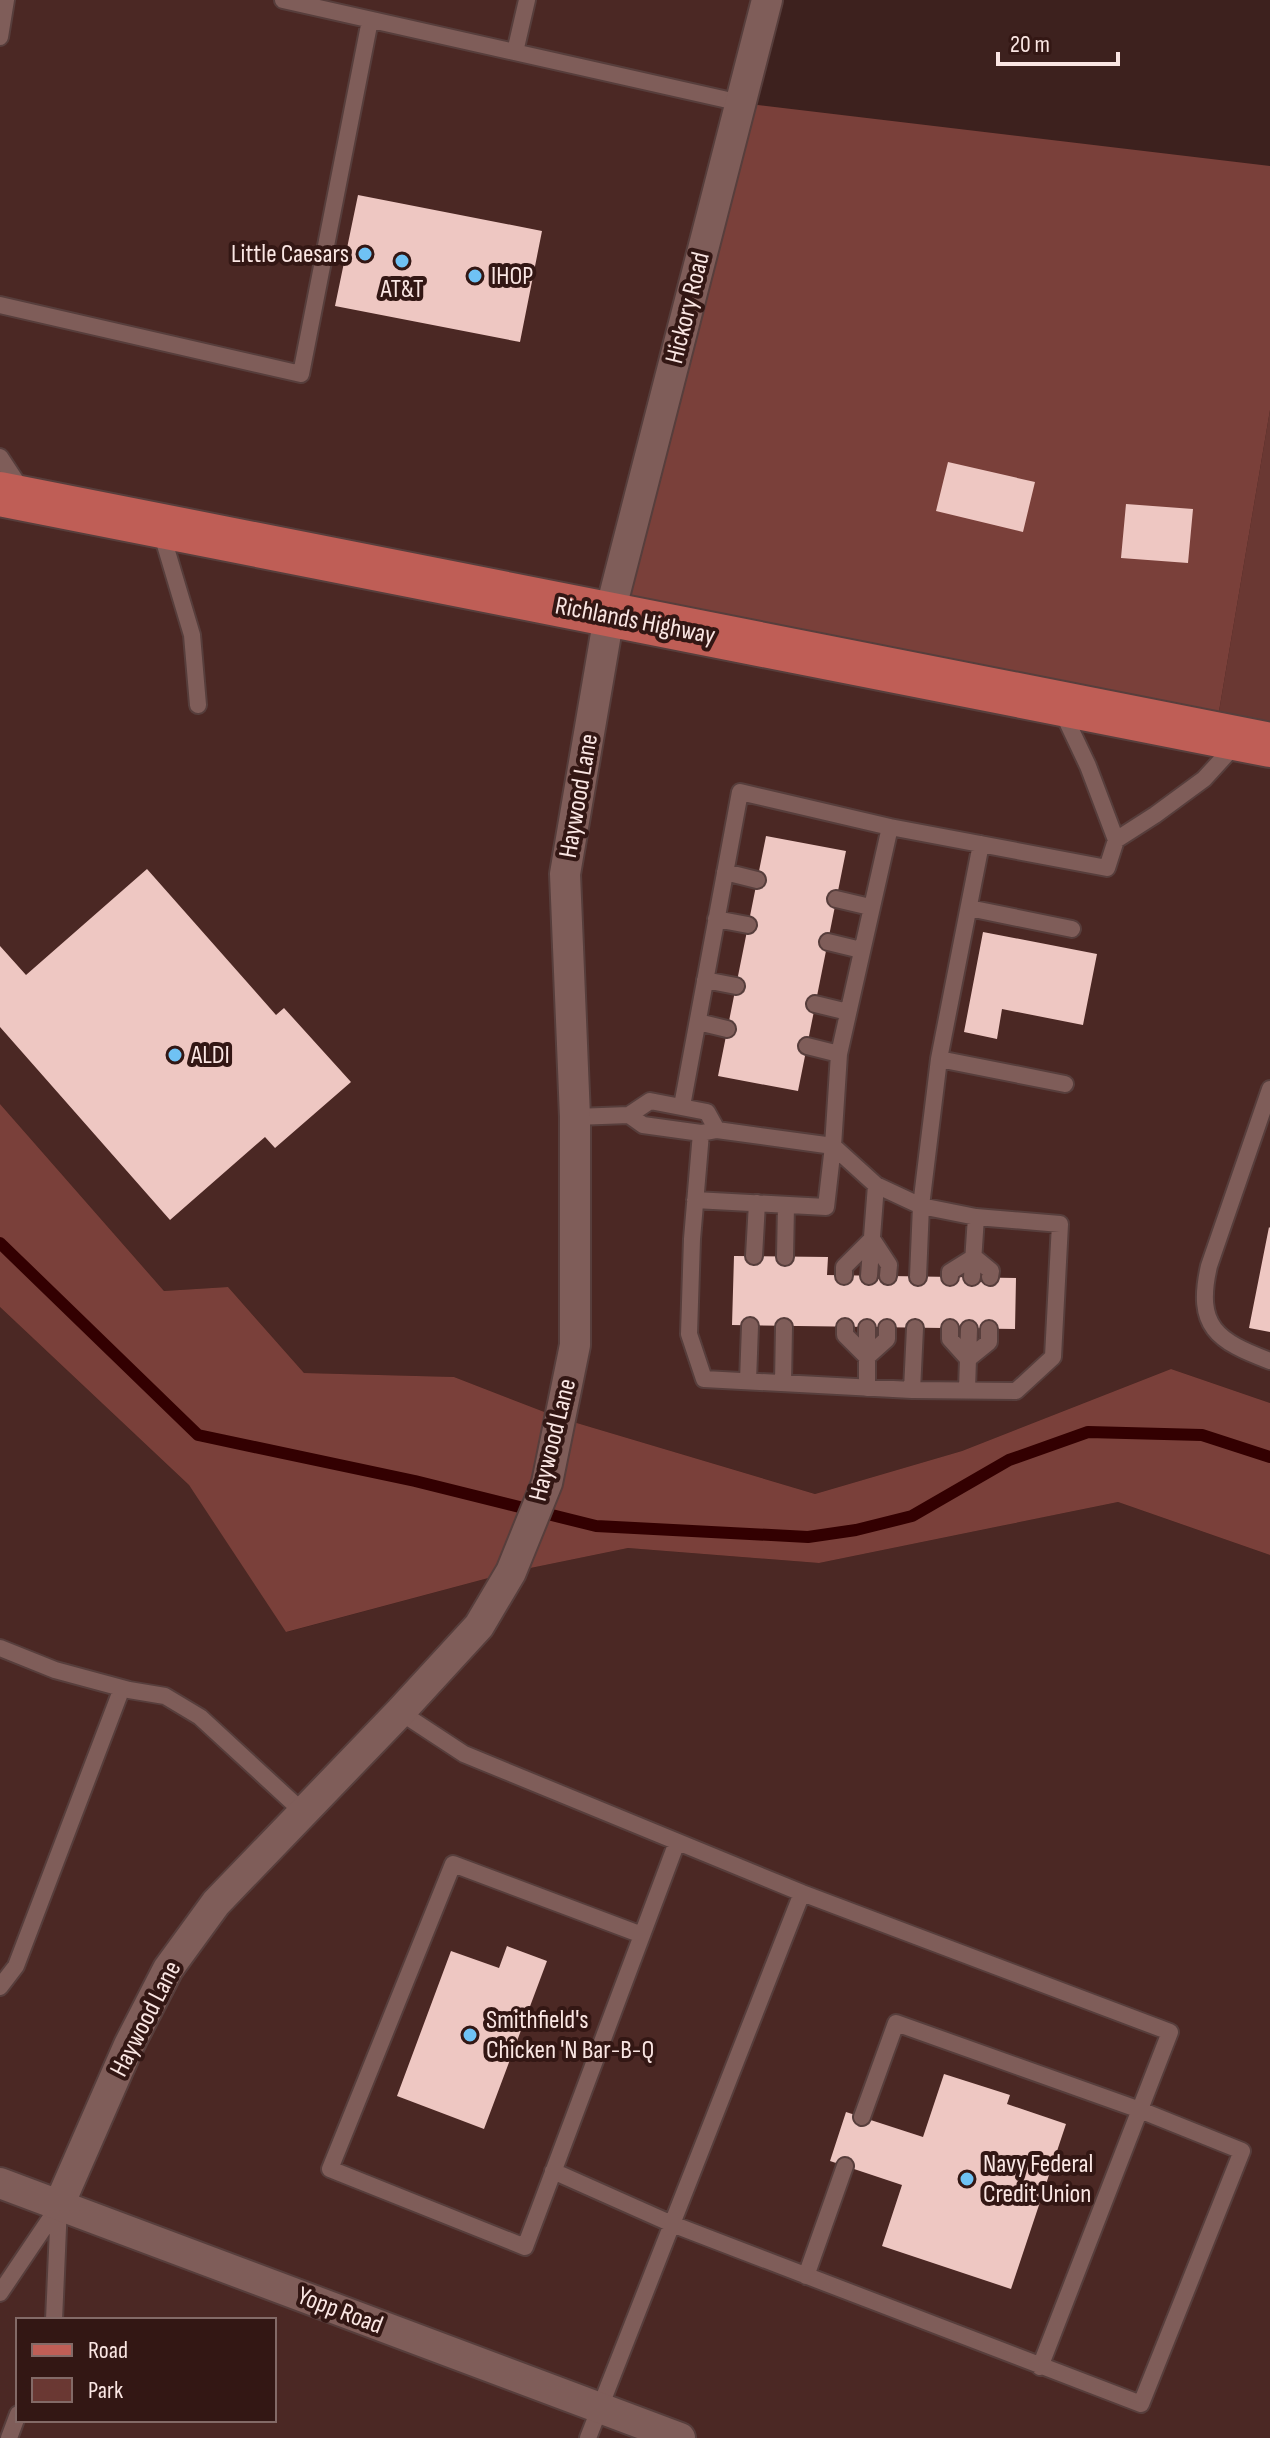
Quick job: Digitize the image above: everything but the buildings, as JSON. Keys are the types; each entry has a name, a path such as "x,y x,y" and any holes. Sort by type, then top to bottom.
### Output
{"main road":[{"name":"Richlands Highway","path":"14,497 1255,742"}],"street":[{"name":"Hickory Road","path":"609,616 767,0"},
{"name":"Haywood Lane","path":"59,2205 129,2045 168,1969 216,1903 479,1626 511,1572 547,1483 575,1345 575,1117 565,874 609,616"},
{"name":"Yopp Road","path":"0,2183 680,2438"}],"lane":[{"path":"0,37 6,0"},
{"path":"283,0 741,103"},
{"path":"515,52 527,0"},
{"path":"0,305 301,374 370,20"},
{"path":"0,457 14,497"},
{"path":"160,526 192,635 198,705"},
{"path":"682,1106 740,792 890,827 1107,868 1116,840 1088,766 1059,704"},
{"path":"1116,840 1255,742"},
{"path":"695,1200 826,1207 839,1054 890,827"},
{"path":"918,1277 921,1206 939,1059 981,844"},
{"path":"725,872 757,880"},
{"path":"836,899 870,907"},
{"path":"969,908 1072,929"},
{"path":"716,919 748,925"},
{"path":"828,942 861,950"},
{"path":"705,980 736,986"},
{"path":"815,1004 848,1012"},
{"path":"698,1022 727,1029"},
{"path":"807,1046 839,1054"},
{"path":"939,1059 1065,1084"},
{"path":"1270,1089 1205,1284 1206,1312 1215,1333 1236,1348 1270,1361"},
{"path":"575,1117 629,1115 650,1101 707,1112 709,1132 695,1200 689,1334 704,1379 912,1390 1016,1391 1053,1357 1060,1224 976,1217 921,1206 876,1185 833,1146 709,1132 643,1125 629,1115"},
{"path":"869,1276 876,1185"},
{"path":"754,1256 757,1203"},
{"path":"785,1257 786,1205"},
{"path":"972,1277 976,1217"},
{"path":"844,1276 844,1267 872,1239"},
{"path":"872,1239 889,1265 888,1276"},
{"path":"950,1277 950,1272 974,1257"},
{"path":"974,1257 991,1271 990,1277"},
{"path":"748,1381 750,1326"},
{"path":"783,1383 784,1327"},
{"path":"845,1327 845,1335 867,1357"},
{"path":"867,1328 867,1388"},
{"path":"867,1357 887,1339 887,1328"},
{"path":"912,1390 915,1328"},
{"path":"950,1328 950,1339 968,1359"},
{"path":"967,1389 969,1329"},
{"path":"968,1359 989,1342 989,1329"},
{"path":"0,1648 55,1670 165,1696 200,1717 303,1812"},
{"path":"0,1987 16,1966 122,1688"},
{"path":"400,1712 464,1754 802,1893 1170,2032 1040,2367"},
{"path":"642,1935 453,1864 330,2169 525,2247 677,1842"},
{"path":"588,2438 802,1893"},
{"path":"553,2171 672,2224 1141,2404 1242,2151 1140,2110 896,2023 862,2117"},
{"path":"806,2276 845,2166"},
{"path":"0,2293 59,2205"},
{"path":"54,2318 59,2205"}],"shaded area":[{"path":"0,0 767,0 610,616 1270,745 1270,1403 1171,1369 962,1451 815,1494 560,1418 454,1377 304,1373 228,1287 164,1291 0,1104"},
{"path":"741,103 1270,166 1270,410 1215,735 609,616"},
{"path":"0,1104 164,1291 228,1287 304,1373 454,1377 560,1418 815,1494 962,1451 1171,1369 1270,1403 1270,1555 1118,1502 819,1563 628,1548 511,1572 286,1632 189,1485 0,1307"},
{"path":"0,1307 189,1485 287,1632 511,1572 628,1548 819,1563 1118,1502 1270,1555 1270,2438 0,2438"}],"green space":[{"path":"1270,410 1270,746 1215,735"}],"waterway":[{"path":"0,1243 198,1435 415,1481 596,1526 808,1537 856,1530 912,1516 1009,1460 1088,1432 1202,1435 1270,1457"}],"place":[{"name":"Little Caesars","path":"365,254"},
{"name":"AT&T","path":"402,261"},
{"name":"IHOP","path":"475,276"},
{"name":"ALDI","path":"175,1055"},
{"name":"Smithfield's Chicken 'N Bar-B-Q","path":"470,2035"},
{"name":"Navy Federal Credit Union","path":"967,2179"}]}
